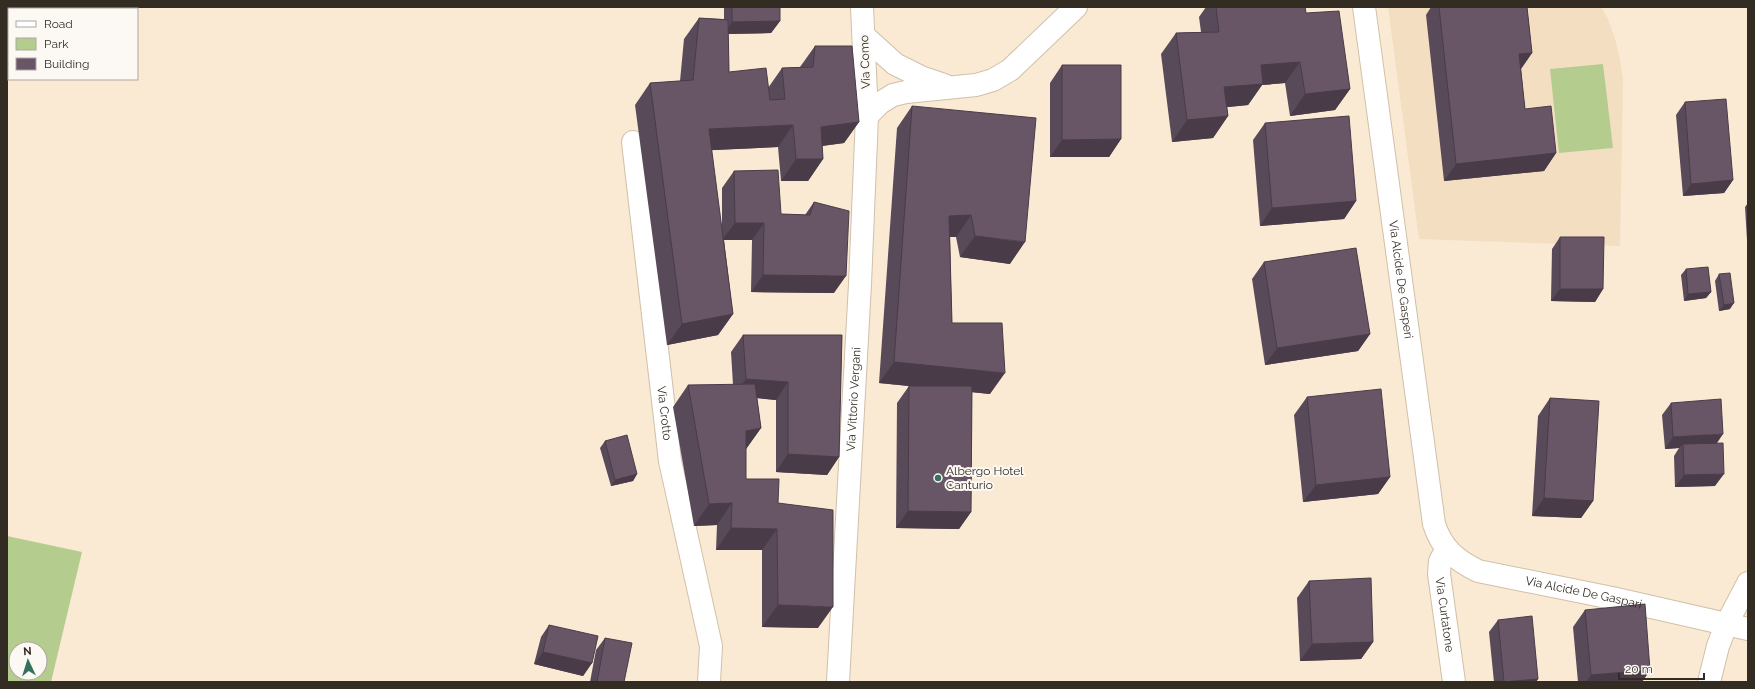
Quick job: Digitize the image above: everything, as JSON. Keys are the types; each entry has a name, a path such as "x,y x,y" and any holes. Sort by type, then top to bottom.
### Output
{"street":[{"name":"Via Como","path":"862,7 867,116"},
{"path":"867,116 880,103 893,95 906,92 976,85 993,80 1010,70 1076,7"},
{"name":"Via Alcide De Gasperi","path":"1364,7 1434,524 1438,537 1447,549"},
{"path":"864,36 895,64 923,78 951,87"},
{"name":"Via Vittorio Vergani","path":"838,682 860,292 867,116"},
{"name":"Via Crotto","path":"633,142 670,461 711,646 708,682"},
{"name":"Via Alcide De Gaspari","path":"1447,549 1462,563 1478,571 1612,598 1748,629"},
{"name":"Via Curtatone","path":"1447,549 1440,561 1439,574 1454,682"},
{"path":"1710,682 1718,646 1726,625 1748,583"}],"shaded area":[{"path":"1388,7 1601,7 1608,19 1615,39 1623,80 1620,246 1419,239"}],"green space":[{"path":"1603,64 1613,148 1559,153 1550,69"},
{"path":"7,536 82,552 51,682 7,682"}],"building":[{"path":"732,7 780,7 780,21 732,22"},
{"path":"1216,7 1305,7 1306,13 1339,11 1350,89 1305,94 1300,62 1261,65 1263,84 1224,87 1228,116 1187,120 1176,33 1219,32"},
{"path":"1439,7 1527,7 1532,53 1519,54 1525,109 1551,106 1556,153 1456,164"},
{"path":"699,18 728,20 729,72 766,68 770,100 785,99 782,68 813,67 815,46 852,46 859,122 821,127 823,159 796,159 793,125 709,129 733,314 682,324 650,83 693,80"},
{"path":"1062,65 1121,65 1121,139 1062,140"},
{"path":"1726,99 1733,180 1691,184 1685,102"},
{"path":"912,106 1036,118 1025,242 975,236 971,215 949,216 952,323 1002,323 1005,373 894,362"},
{"path":"1349,116 1356,201 1272,208 1265,123"},
{"path":"778,170 781,214 810,215 814,202 849,211 846,276 763,275 764,223 735,223 734,171"},
{"path":"1560,237 1604,237 1603,289 1560,289"},
{"path":"1356,248 1370,334 1277,348 1264,262"},
{"path":"1708,267 1711,292 1688,294 1686,269"},
{"path":"1730,273 1734,303 1724,305 1719,274"},
{"path":"743,335 842,335 839,457 788,454 788,382 746,379"},
{"path":"755,384 761,428 746,431 746,479 779,479 778,503 833,510 833,607 778,605 777,529 731,528 732,503 709,504 688,385"},
{"path":"909,386 972,386 971,512 908,511"},
{"path":"1381,389 1390,477 1316,485 1307,397"},
{"path":"1550,398 1599,401 1593,501 1544,498"},
{"path":"1721,399 1723,434 1673,437 1671,403"},
{"path":"627,435 637,474 615,480 605,441"},
{"path":"1723,443 1724,474 1684,475 1683,444"},
{"path":"1371,578 1373,642 1312,644 1309,581"},
{"path":"1645,604 1650,670 1591,675 1585,610"},
{"path":"1532,616 1538,679 1504,682 1498,620"},
{"path":"549,625 598,636 592,663 543,652"},
{"path":"605,638 632,643 624,682 597,682"}],"place":[{"name":"Albergo Hotel Canturio","path":"938,478"}]}
